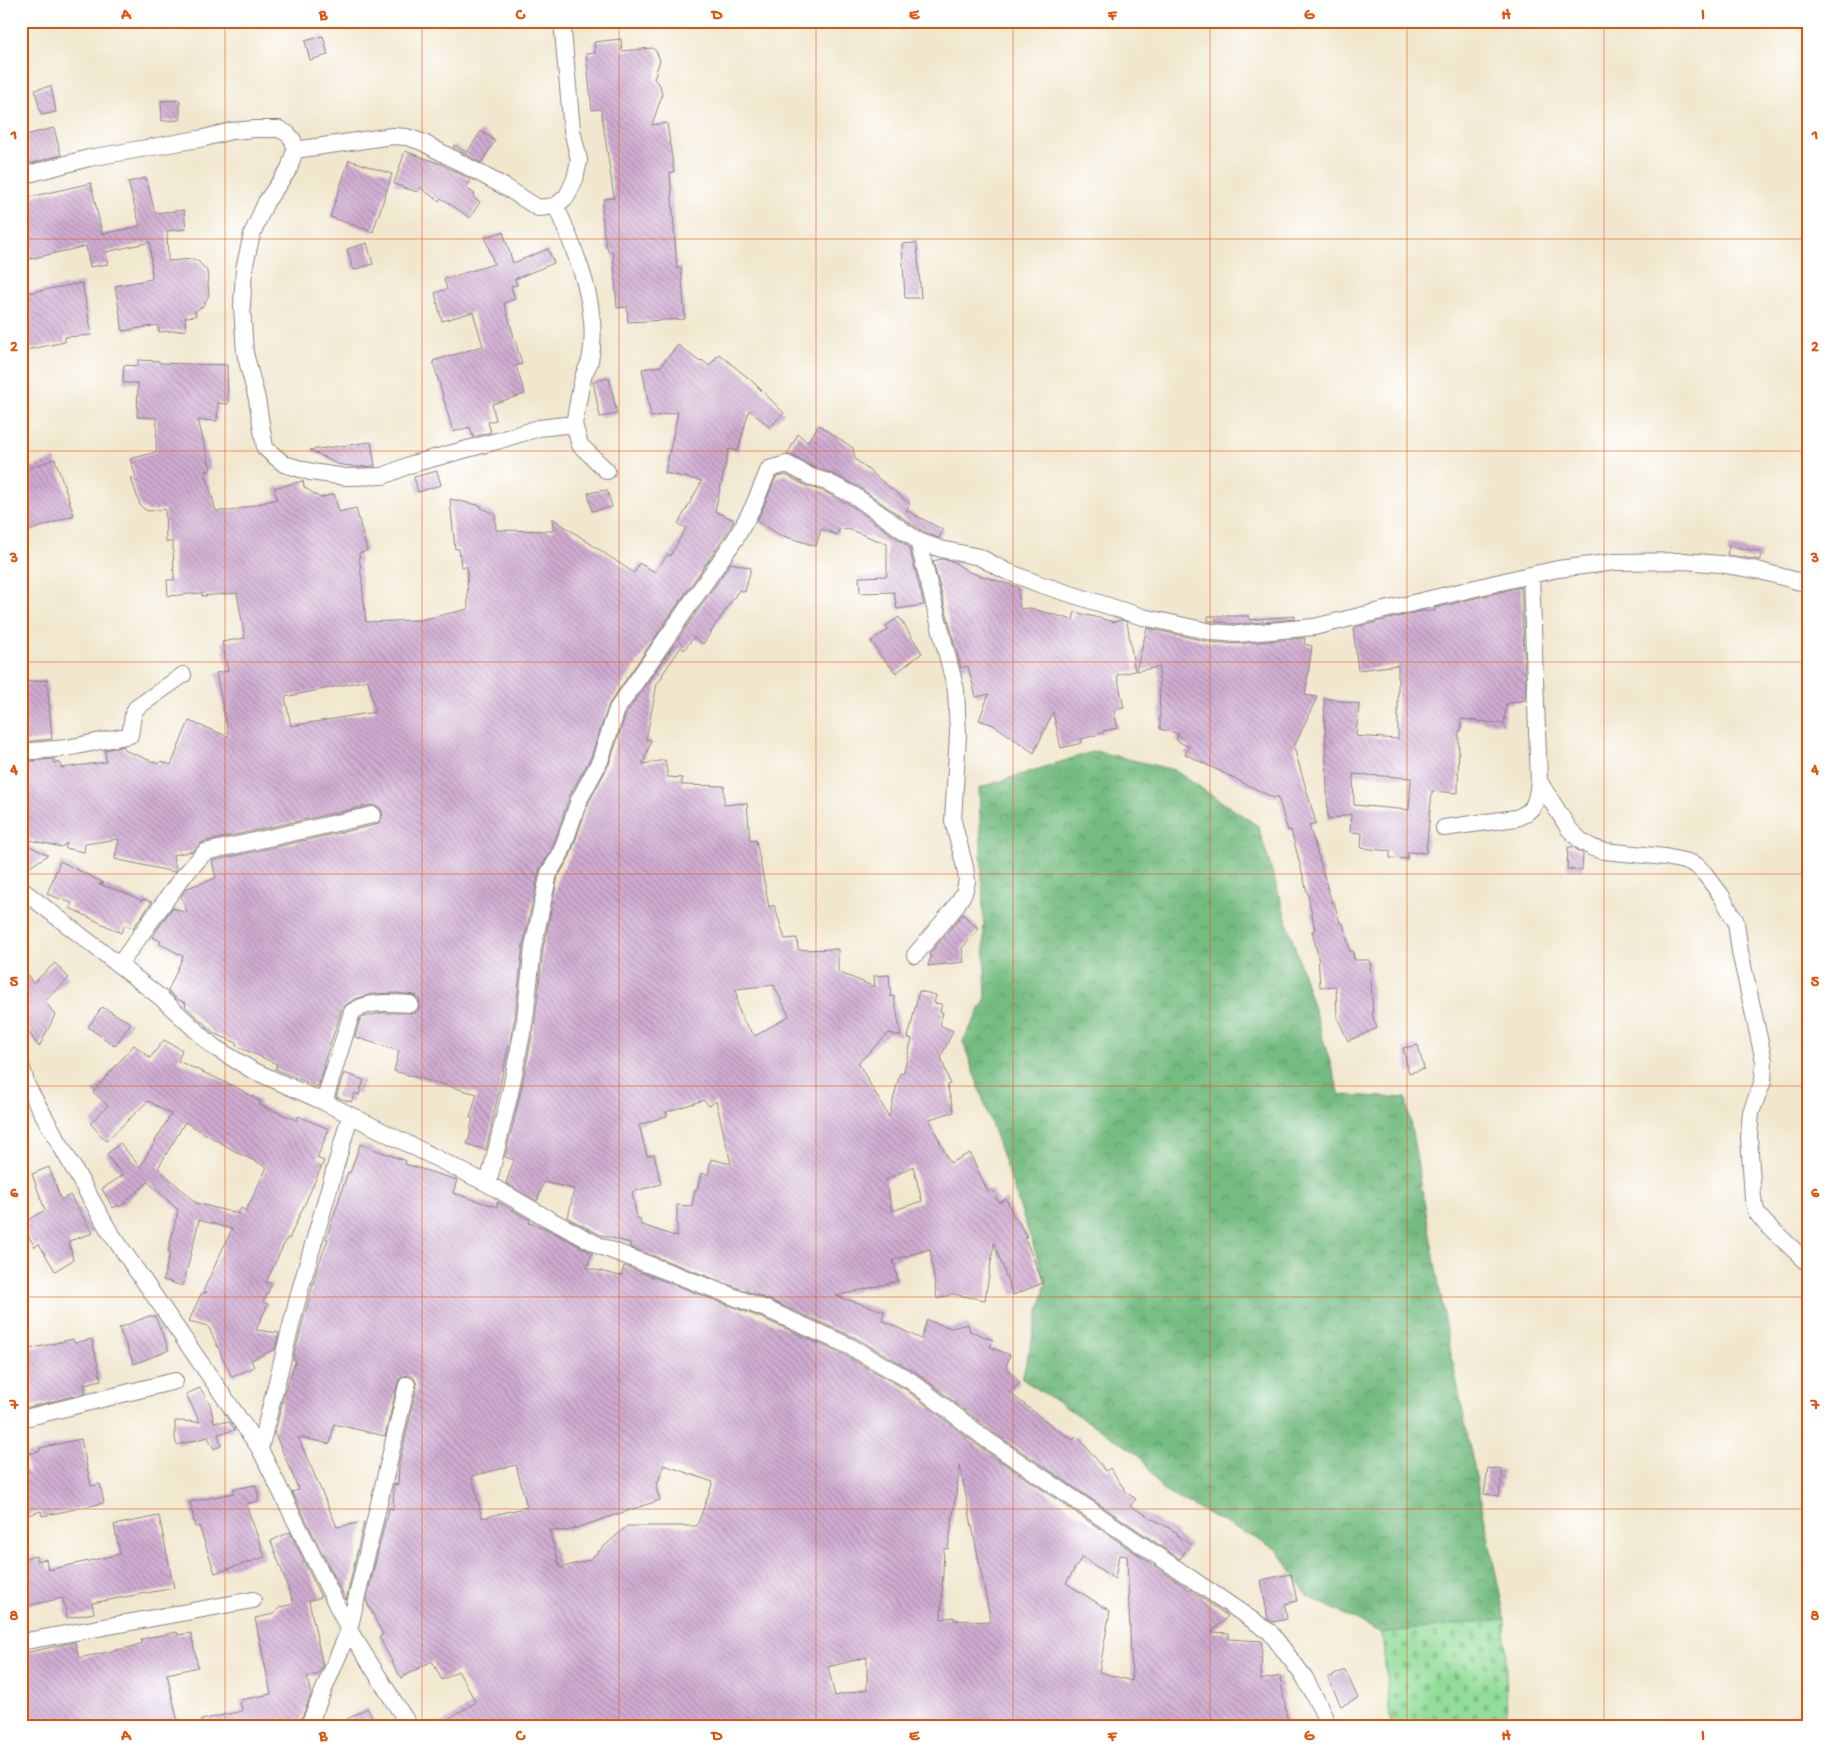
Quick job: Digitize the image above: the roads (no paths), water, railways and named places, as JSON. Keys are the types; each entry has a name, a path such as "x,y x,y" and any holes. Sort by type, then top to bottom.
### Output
{"street":[{"path":"295,150 392,136 407,137 422,142 507,188 538,208 556,206 567,196 575,179 579,160 572,130 562,21"},
{"path":"21,176 89,158 204,138 231,131 278,128 288,134 293,140 295,150 289,169 266,202 252,234 244,269 242,306 244,353 257,400 265,448 284,464 311,472 346,477 383,476 412,464 539,428 574,424"},
{"path":"556,206 575,249 591,310 590,361 583,378 574,424 580,445 607,471"},
{"path":"488,1184 510,1093 525,1019 533,947 549,873 561,853 580,800 600,761 617,709 736,538 753,507 769,469 787,464 855,496 918,541 941,549 980,557 1006,571 1039,584 1143,616 1194,629 1238,634 1314,627 1558,569 1615,562 1684,561 1720,564 1757,570 1808,584"},
{"path":"914,955 954,909 964,893 966,881 965,867 953,821 958,734 956,690 918,541"},
{"path":"1444,828 1516,818 1524,815 1534,804 1539,781 1531,575"},
{"path":"21,752 68,748 130,735 136,708 183,675"},
{"path":"1539,781 1568,829 1581,842 1604,851 1665,857 1689,862 1705,874 1721,895 1736,922 1740,952 1764,1061 1763,1081 1751,1112 1749,1137 1753,1199 1757,1213 1765,1223 1808,1264"},
{"path":"119,965 181,879 205,852 374,815"},
{"path":"21,889 160,997 214,1048 252,1070 324,1102 488,1184 600,1246 766,1309 849,1346 911,1381 987,1440 1270,1632 1305,1678 1323,1713 1327,1727"},
{"path":"324,1102 352,1012 360,1007 374,1003 410,1004"},
{"path":"21,1065 27,1086 108,1229 260,1450 349,1630 410,1727"},
{"path":"260,1450 300,1290 350,1116"},
{"path":"21,1419 175,1381"},
{"path":"308,1727 349,1630 407,1385"},
{"path":"21,1642 253,1600"}]}
